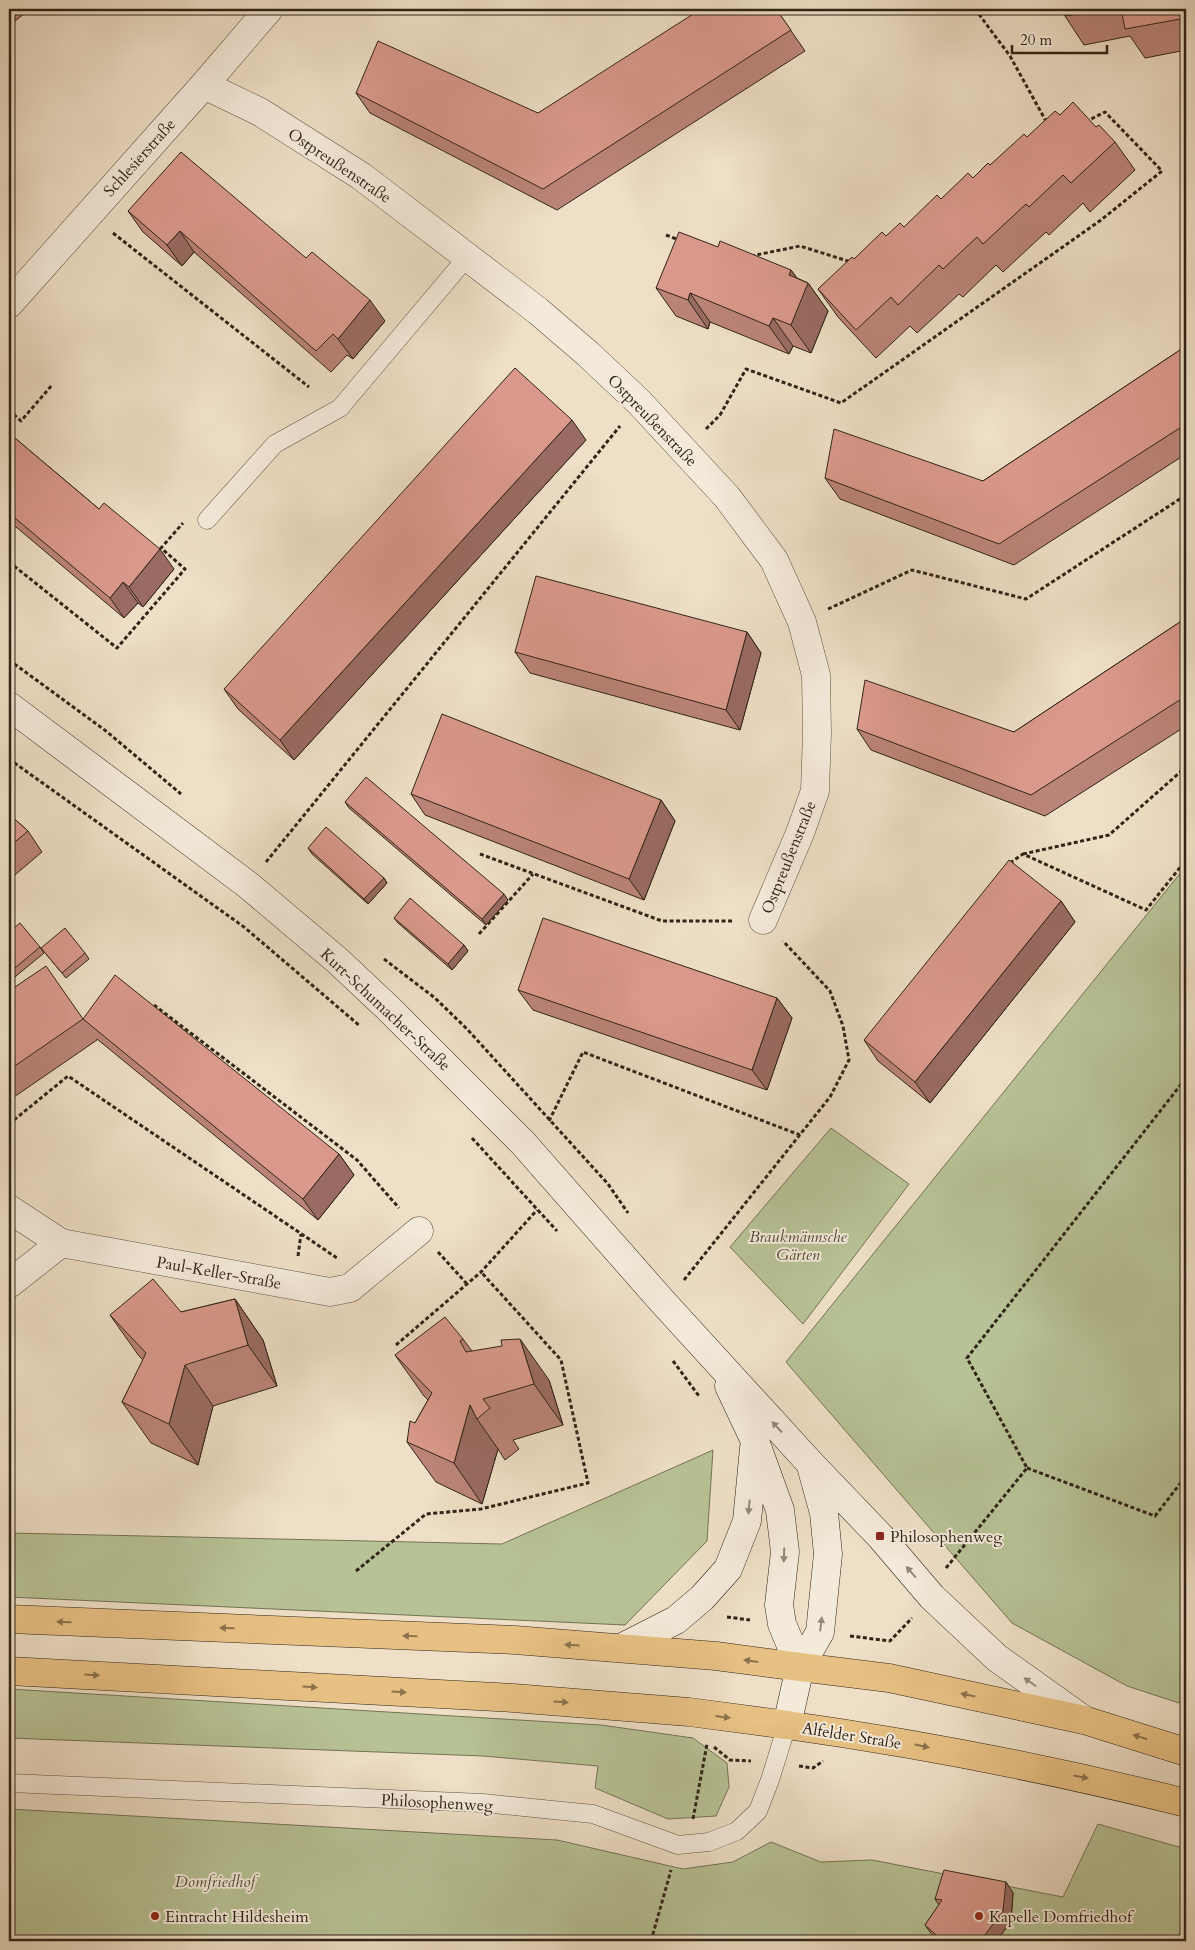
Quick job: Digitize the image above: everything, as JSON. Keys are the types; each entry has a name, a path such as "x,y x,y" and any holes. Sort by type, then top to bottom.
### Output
{"main road":[{"name":"Schlesierstraße","path":"9,304 88,213 204,86 269,9"},
{"name":"Ostpreußenstraße","path":"204,86 260,112 361,176 538,311 639,402 727,496 774,560 802,622 816,675 817,733 815,791 800,833 763,920"},
{"name":"Kurt-Schumacher-Straße","path":"9,706 248,885 338,961 439,1058 523,1143 661,1300 810,1462 824,1513 828,1554 820,1632 800,1667"},
{"name":"Paul-Keller-Straße","path":"9,1209 61,1243 330,1292 350,1288 419,1231"},
{"path":"9,1284 61,1243"},
{"name":"Kurt-Schumacher-Straße","path":"718,1362 755,1441 780,1510 785,1552 779,1605 782,1624 800,1667"},
{"path":"621,1648 676,1620 702,1598 728,1569 747,1521 755,1441"},
{"path":"810,1462 880,1536 932,1597 997,1658 1084,1720"},
{"path":"9,1620 515,1640 716,1656 888,1678 1084,1720 1186,1752"},
{"name":"Alfelder Straße","path":"800,1667 787,1725 888,1739 1096,1780 1186,1803"},
{"path":"9,1671 513,1698 689,1712 787,1725"}],"lane":[{"path":"207,520 275,444 340,408 468,256"},
{"name":"Philosophenweg","path":"9,1783 483,1803 593,1814 678,1845 708,1842 737,1831 758,1811 787,1725"}],"path":[{"path":"975,9 1010,56 1050,129"},
{"path":"683,451 720,415 746,369 841,403 1101,220 1162,171 1105,112 1080,124"},
{"path":"88,213 309,387"},
{"path":"666,235 684,242"},
{"path":"746,257 800,246 859,264"},
{"path":"9,410 21,421 52,385"},
{"path":"264,864 639,402"},
{"path":"802,622 912,570 1026,600 1186,495"},
{"path":"9,562 117,648 185,569 161,548 184,522"},
{"path":"9,758 244,927 363,1030"},
{"path":"1009,864 1023,854 1109,836 1186,766"},
{"path":"480,854 662,921 763,920 830,991 843,1026 849,1060 830,1097 683,1282 661,1300"},
{"path":"1023,854 1146,910 1186,860"},
{"path":"479,934 533,874"},
{"path":"154,1005 357,1160 467,1284"},
{"path":"495,1164 550,1120 583,1052 800,1135"},
{"path":"9,1124 68,1076 364,1276"},
{"path":"1186,1078 967,1358 1027,1468 1155,1516 1186,1476"},
{"path":"468,1134 557,1232"},
{"path":"396,1345 480,1272 537,1210"},
{"path":"356,1571 426,1514 481,1509 588,1482 561,1360 480,1272"},
{"path":"669,1357 703,1403"},
{"path":"943,1571 1027,1468"},
{"path":"651,1941 678,1845 691,1826 707,1742"}],"green space":[{"path":"1186,866 1186,1693 1179,1703 1127,1686 1012,1623 786,1362"},
{"name":"Braukmännsche Gärten","path":"831,1128 909,1184 803,1324 730,1247"},
{"path":"713,1450 707,1541 625,1625 9,1597 9,1533 502,1544"},
{"path":"9,1689 601,1725 693,1738 727,1763 729,1787 716,1816 668,1819 595,1788 598,1766 483,1756 9,1738"},
{"name":"Domfriedhof","path":"9,1809 557,1840 683,1869 733,1862 771,1842 821,1862 872,1860 1063,1897 1098,1824 1186,1849 1186,1941 9,1941"}],"building":[{"path":"701,9 776,9 791,30 543,189 356,93 378,41 538,113"},
{"path":"1063,9 1105,9 1065,16"},
{"path":"1121,9 1186,9 1186,18 1125,29"},
{"path":"1073,102 1096,127 1099,125 1115,142 1071,183 1063,175 1029,207 1026,204 983,244 977,237 943,269 939,265 898,305 891,297 856,330 818,289 852,257 854,259 882,232 886,236 900,223 904,227 937,195 941,199 968,173 973,178 988,163 990,165 1024,134 1027,137 1055,111 1060,115"},
{"path":"181,152 306,258 312,252 370,300 338,339 333,334 316,351 180,231 167,245 128,211"},
{"path":"679,232 718,247 720,241 791,270 789,275 808,283 791,325 773,318 769,326 690,293 688,300 656,288"},
{"path":"1186,346 1186,424 999,544 825,478 834,429 983,481"},
{"path":"515,368 572,420 280,740 224,689"},
{"path":"9,433 99,509 104,503 160,549 129,587 123,582 110,598 9,513"},
{"path":"536,576 747,632 726,710 515,652"},
{"path":"1186,618 1186,696 1031,795 857,729 865,680 1014,732"},
{"path":"442,714 661,800 629,879 411,794"},
{"path":"366,777 504,894 482,919 345,802"},
{"path":"9,814 28,831 9,847"},
{"path":"326,827 384,878 364,899 308,848"},
{"path":"1009,860 1061,901 915,1082 864,1040"},
{"path":"410,898 464,945 448,964 394,918"},
{"path":"543,918 777,998 752,1070 518,990"},
{"path":"20,923 40,947 9,973 9,932"},
{"path":"65,928 85,953 62,973 41,948"},
{"path":"46,966 83,1019 9,1070 9,991"},
{"path":"115,975 339,1154 303,1199 83,1019"},
{"path":"153,1279 181,1312 235,1299 248,1345 185,1365 169,1424 122,1402 146,1353 110,1315"},
{"path":"445,1317 463,1339 460,1341 466,1352 502,1346 501,1340 520,1339 534,1384 483,1399 490,1408 477,1419 470,1405 454,1463 407,1442 410,1421 415,1423 432,1393 395,1355"},
{"name":"Kapelle Domfriedhof","path":"944,1870 1006,1882 1003,1911 984,1936 977,1941 943,1941 925,1925 942,1900 935,1899"}],"place":[{"name":"Philosophenweg","path":"880,1536"},
{"name":"Eintracht Hildesheim","path":"155,1916"},
{"name":"Kapelle Domfriedhof","path":"979,1916"}]}
